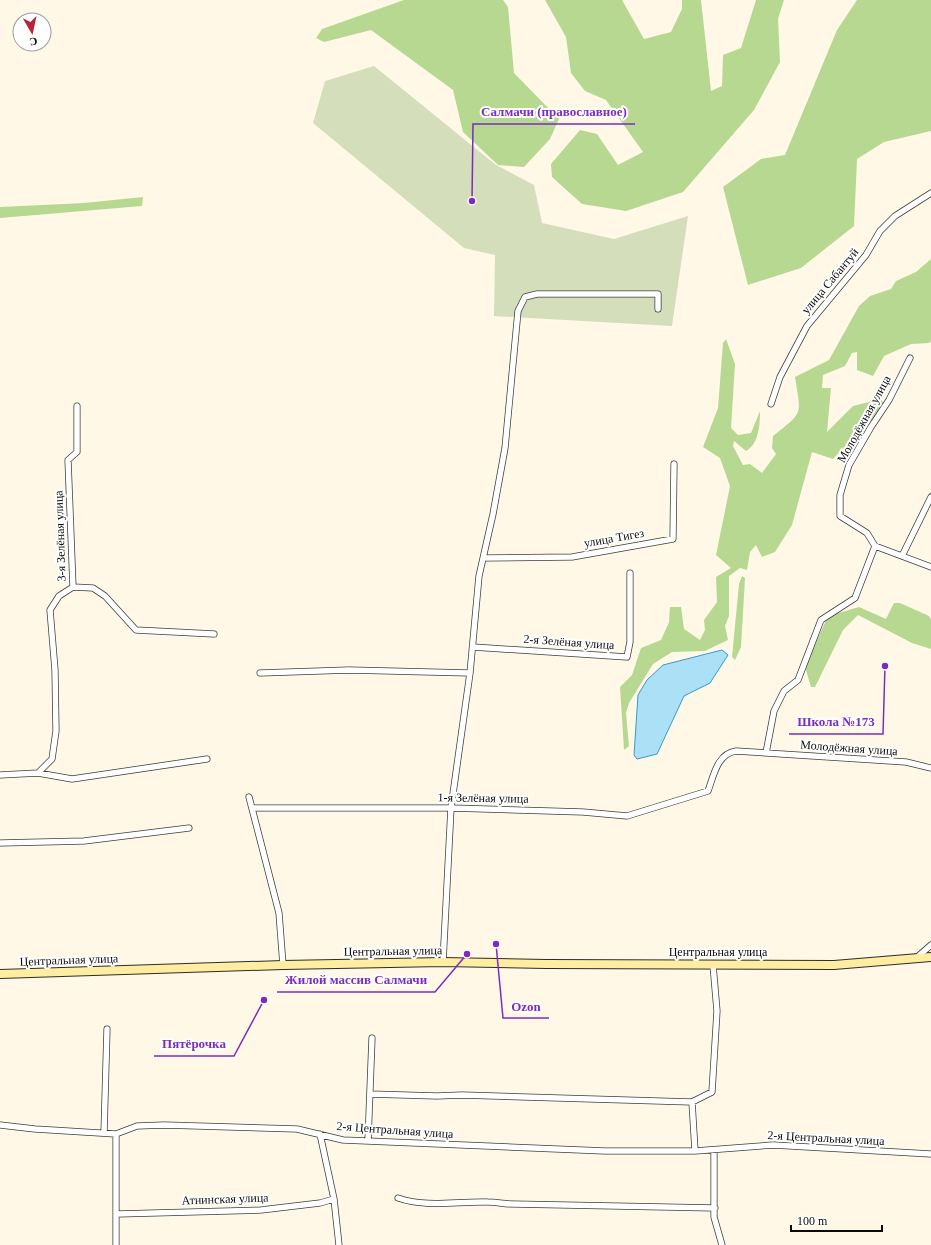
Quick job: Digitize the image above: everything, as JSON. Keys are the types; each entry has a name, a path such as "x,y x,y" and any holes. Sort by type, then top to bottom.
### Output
{"street":[{"name":"улица Сабантуй","path":"770,404 780,377 807,326 866,255 880,231 895,216 931,193"},
{"path":"443,962 451,808 470,673 479,576 484,558 505,448 518,311 524,297 538,294 658,294 658,309"},
{"name":"Молодёжная улица","path":"910,358 889,400 849,465 840,495 840,516 867,533 876,546 931,566"},
{"name":"3-я Зелёная улица","path":"38,773 52,759 56,731 55,670 50,610 60,596 73,587 68,460 77,452 77,406"},
{"name":"улица Тигез","path":"484,558 572,557 673,539 674,464"},
{"path":"902,556 931,497"},
{"path":"766,753 774,711 784,691 798,680 821,620 855,598 876,546"},
{"name":"2-я Зелёная улица","path":"473,647 627,657 630,642 630,573"},
{"path":"73,587 92,588 105,596 136,630 214,634"},
{"path":"260,673 349,670 470,673"},
{"name":"Молодёжная улица","path":"708,791 720,760 727,752 906,762 931,768"},
{"path":"0,775 38,773 72,780 207,759"},
{"name":"1-я Зелёная улица","path":"252,808 451,808 583,812 627,816 708,791"},
{"path":"249,797 279,913 283,964"},
{"path":"0,843 84,841 189,828"},
{"path":"914,960 924,949 931,945"},
{"name":"Центральная улица","path":"0,974 283,964 443,962 834,965 931,958"},
{"path":"370,1094 437,1096 462,1095 692,1102 712,1092 717,1011 713,965"},
{"path":"104,1133 107,1029"},
{"path":"368,1141 372,1038"},
{"path":"692,1102 695,1151"},
{"name":"2-я Центральная улица","path":"0,1125 35,1129 116,1134 137,1126 179,1125 297,1128 343,1140 605,1151 695,1151 773,1145 931,1154"},
{"path":"116,1134 116,1245"},
{"path":"320,1134 334,1200 339,1245"},
{"path":"714,1150 714,1217 722,1245"},
{"path":"398,1198 411,1203 430,1204 488,1202 513,1204 715,1208"},
{"name":"Атнинская улица","path":"117,1214 261,1210 334,1200"}],"green space":[{"path":"404,0 503,0 508,7 514,73 559,119 550,139 524,167 498,165 463,132 453,90 371,30 324,42 316,38 322,29"},
{"path":"545,0 622,0 644,39 671,32 682,9 682,0 701,0 711,91 722,86 723,55 741,48 756,0 784,0 778,19 780,62 754,110 683,192 626,211 582,204 552,177 551,164 580,130 597,134 618,165 643,152 606,100 585,91 571,73 566,37"},
{"path":"857,0 931,0 931,131 884,142 857,159 854,226 801,268 748,285 723,187 761,159 785,155 837,30"},
{"path":"374,66 496,165 534,185 542,223 614,239 688,216 672,326 494,316 495,255 464,248 313,123 325,81"},
{"path":"143,197 142,206 0,218 0,207 84,203"},
{"path":"931,259 931,341 929,343 911,344 884,356 873,376 857,370 857,352 852,353 845,366 823,375 822,388 831,388 827,432 853,406 881,399 885,406 883,412 865,425 833,459 812,452 792,525 775,552 762,557 756,545 750,552 747,570 740,568 729,576 729,616 725,626 728,640 705,651 672,652 653,664 629,703 626,713 629,746 624,750 620,687 632,675 641,648 661,640 669,622 670,607 681,607 684,629 700,640 705,630 704,620 717,602 716,577 731,568 716,555 730,486 720,458 703,447 718,408 723,343 726,339 735,364 731,428 738,435 751,433 760,411 759,428 754,444 746,451 734,441 733,446 743,465 750,464 762,473 776,454 772,448 773,436 790,422 798,412 799,406 795,377 829,360 859,306 870,296 891,289 896,281 916,272"},
{"path":"742,576 745,578 741,647 735,660 732,657 739,584"},
{"path":"894,603 900,603 929,616 931,619 931,649 912,643 858,615 843,630 815,687 811,687 805,667 828,616 859,607 886,619"}],"water":[{"path":"722,650 728,655 710,683 684,696 657,754 637,759 634,755 638,695 647,680 663,665"}],"place":[{"name":"Салмачи (православное)","path":"472,201"},
{"name":"Школа №173","path":"885,666"},
{"name":"Ozon","path":"496,944"},
{"name":"Жилой массив Салмачи","path":"467,954"},
{"name":"Пятёрочка","path":"264,1000"}]}
